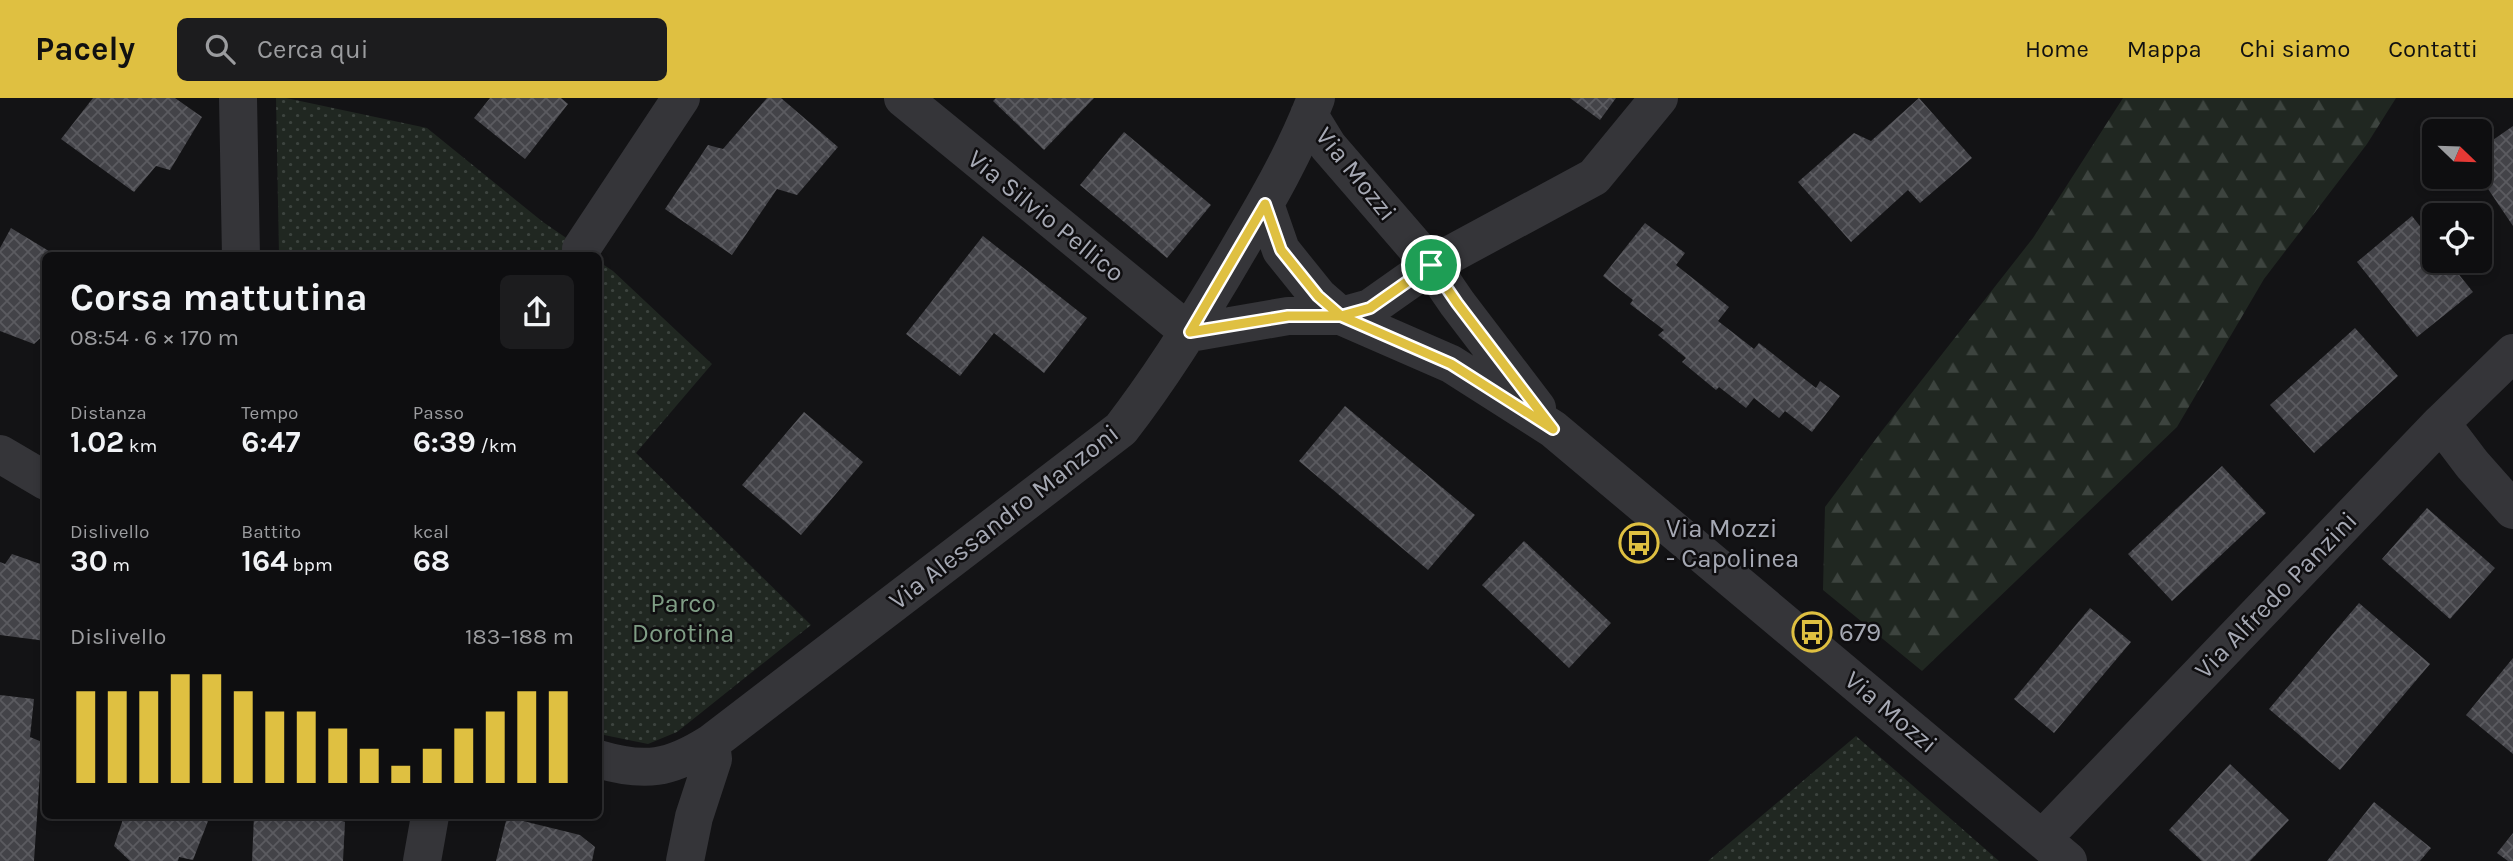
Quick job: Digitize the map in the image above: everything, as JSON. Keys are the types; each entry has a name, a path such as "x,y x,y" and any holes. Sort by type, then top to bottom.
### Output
{"street":[{"path":"238,98 241,252"},
{"path":"581,249 681,98"},
{"name":"Via Silvio Pellico","path":"903,98 1190,332"},
{"path":"1431,265 1594,177 1659,98"},
{"name":"Via Alessandro Manzoni","path":"602,760 629,768 663,765 686,758 711,743 1122,429 1190,332 1265,204 1313,107"},
{"name":"Via Mozzi","path":"1313,107 1328,146 1431,265 1553,429"},
{"name":"Via Mozzi","path":"1265,204 1281,250 1318,296 1341,316 1451,364 1553,429 2055,850"},
{"name":"Via Mozzi","path":"1190,332 1288,316 1341,316 1370,308 1431,265"},
{"name":"Via Alfredo Panzini","path":"2055,850 2441,423 2513,354"},
{"path":"2441,423 2472,464 2513,510"},
{"path":"0,454 42,479"},
{"path":"685,861 694,817 713,759 711,743"},
{"path":"422,861 429,819"}],"green space":[{"path":"276,98 427,128 543,222 587,252 279,252"},
{"path":"2123,98 2396,98 2367,144 2264,279 2177,427 1922,671 1823,590 1825,507 2033,238"},
{"name":"Parco Dorotina","path":"602,264 712,364 636,453 811,625 677,732 648,744 604,735"},
{"path":"1856,736 1999,861 1708,861"}],"building":[{"path":"93,98 175,98 202,117 170,170 156,166 134,192 61,139"},
{"path":"490,98 561,98 568,104 525,159 474,118"},
{"path":"767,98 781,98 838,147 797,195 777,189 732,255 665,209 708,145 723,149"},
{"path":"996,98 1094,98 1044,150 993,101"},
{"path":"1570,98 1616,98 1600,120"},
{"path":"1919,98 1972,158 1920,203 1908,190 1851,242 1798,182 1854,133 1871,141"},
{"path":"2513,126 2513,226 2488,189 2492,189 2492,141"},
{"path":"1124,132 1211,205 1167,258 1080,185"},
{"path":"2412,216 2422,229 2422,273 2458,273 2473,292 2417,337 2357,262"},
{"path":"1645,223 1685,253 1676,265 1729,307 1718,321 1754,349 1759,343 1816,388 1820,381 1840,396 1812,432 1785,411 1779,418 1754,398 1746,408 1719,387 1716,390 1682,362 1686,358 1658,335 1664,330 1630,304 1633,300 1603,276"},
{"path":"11,228 50,252 42,252 42,337 34,344 0,331 0,248"},
{"path":"983,236 1087,318 1044,373 994,333 960,376 906,334"},
{"path":"2355,328 2398,376 2314,453 2270,405"},
{"path":"1345,406 1475,515 1428,570 1299,461"},
{"path":"804,412 863,462 801,535 742,485"},
{"path":"2222,466 2266,513 2172,601 2128,554"},
{"path":"2427,508 2495,568 2450,619 2382,559"},
{"path":"1524,541 1611,623 1569,668 1482,585"},
{"path":"12,554 42,565 42,640 0,635 0,562 5,564"},
{"path":"2359,603 2430,664 2340,770 2269,709"},
{"path":"2090,608 2131,642 2054,733 2014,699"},
{"path":"2513,658 2513,754 2466,715"},
{"path":"0,695 34,699 30,737 42,742 34,861 0,861"},
{"path":"2230,764 2289,820 2250,861 2202,861 2169,830"},
{"path":"2374,802 2431,848 2420,861 2327,861"},
{"path":"123,819 209,819 193,860 179,857 178,861 130,861 114,846"},
{"path":"254,819 337,819 345,822 343,861 252,861"},
{"path":"506,819 580,835 595,847 592,861 496,861"},
{"path":"2513,833 2513,861 2508,861 2497,853"}],"place":[{"name":"Via Mozzi - Capolinea","path":"1639,543"},
{"name":"679","path":"1812,632"}],"route":[{"path":"1431,265 1370,308 1341,316 1288,316 1190,332 1265,204 1281,250 1318,296 1341,316 1451,364 1553,429 1431,265"}]}
